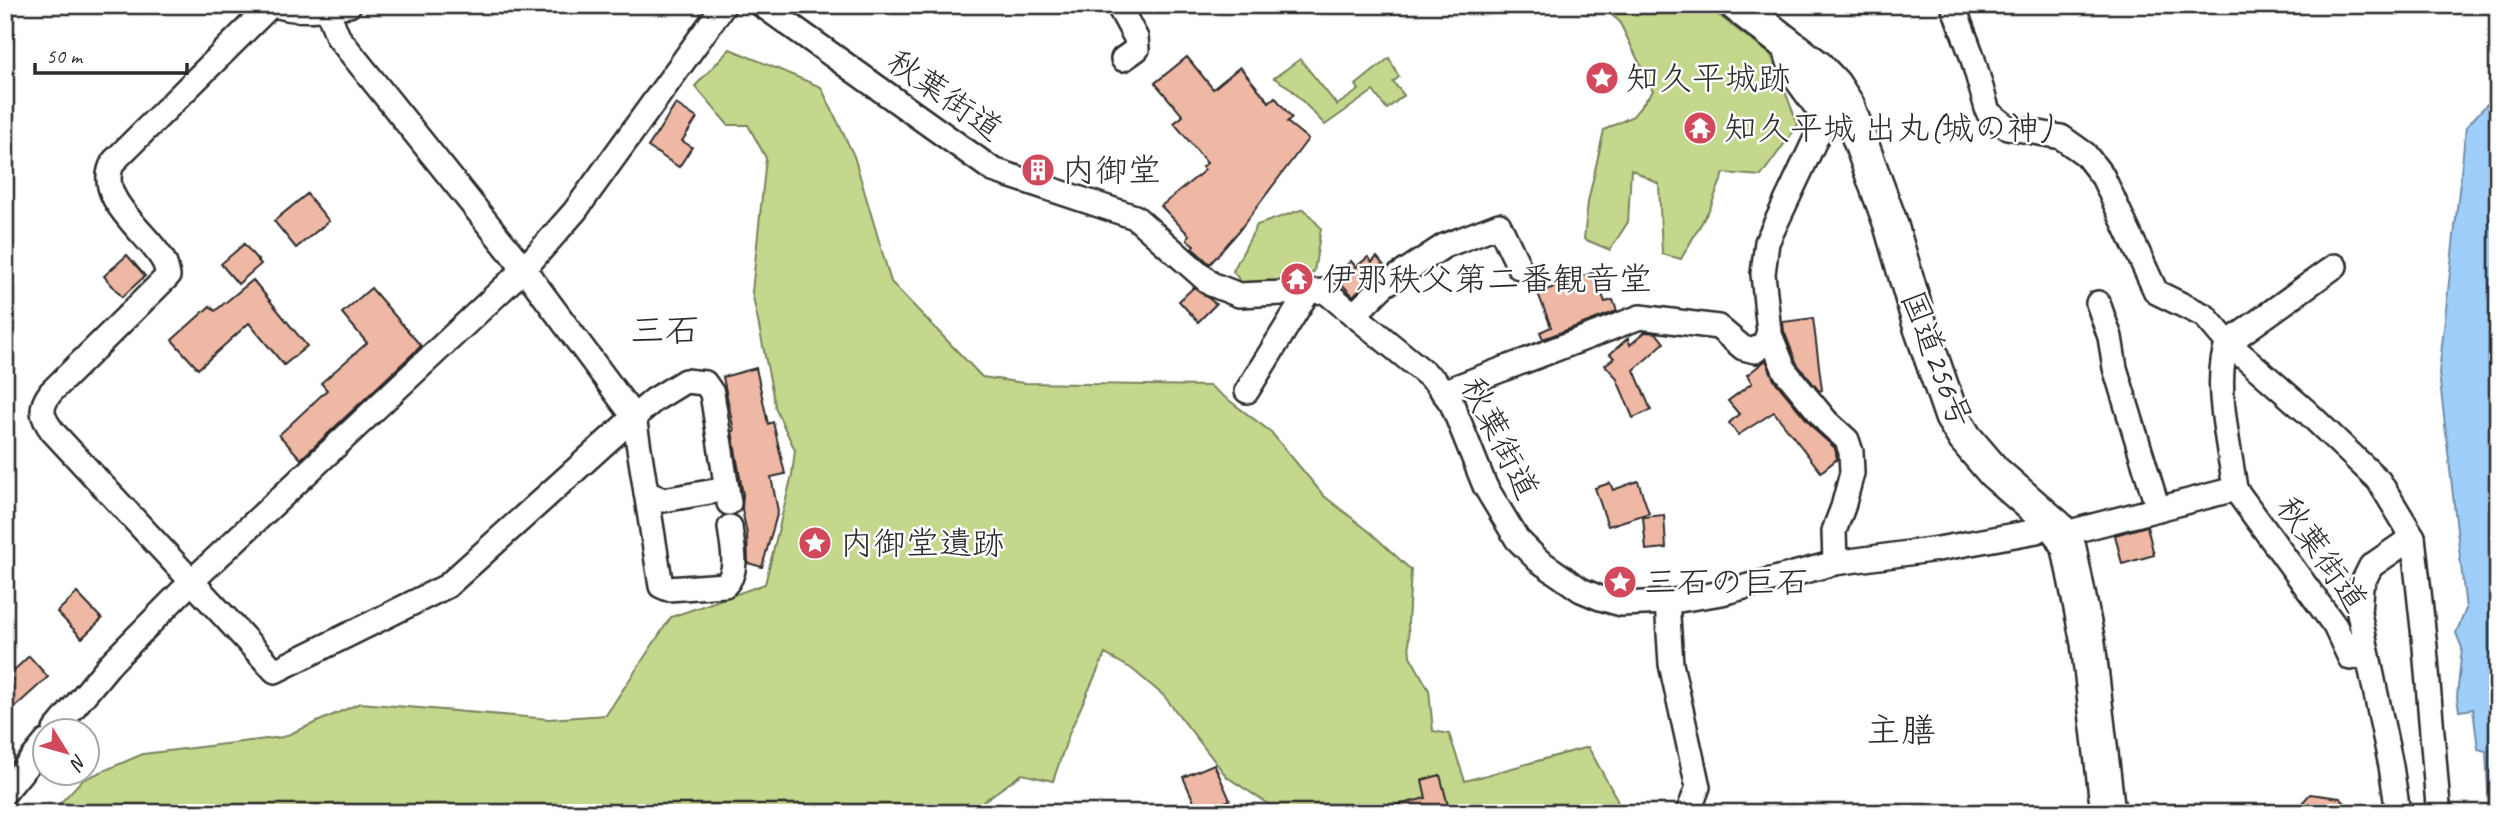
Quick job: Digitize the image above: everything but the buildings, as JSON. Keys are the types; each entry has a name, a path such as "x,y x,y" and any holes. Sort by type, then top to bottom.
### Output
{"highway":[{"name":"国道256号","path":"1737,5 1782,39 1834,85 1847,105 1890,222 1920,325 1952,417 1965,438 1994,472 2057,527 2072,556 2088,643 2108,813"}],"street":[{"path":"646,493 663,500 728,496 712,393 705,383 685,380 654,400 634,417 447,586 275,671 53,432 42,414 43,402 51,392 168,276 165,261 114,199 108,179 109,168 273,5 287,9 336,6 338,37 524,269 634,417 646,493 661,586 668,589 726,585 732,579 734,569 730,527"},
{"path":"67,716 110,664 192,581 524,269 575,211 724,5"},
{"name":"秋葉街道","path":"762,5 993,170 1135,217 1211,284 1240,295 1325,291 1436,382 1452,404 1485,486 1517,539 1538,560 1581,590 1600,598 1621,604 1667,603 1722,593 1835,563 1938,549 2158,509 2235,489 2335,626 2350,658 2367,654 2391,766 2397,806 2395,813"},
{"path":"1118,5 1136,38 1137,49 1123,59"},
{"path":"1953,5 1972,56 1988,112 2007,127 2061,137 2085,154 2104,177 2156,292 2205,316 2228,343 2379,481 2413,537 2438,806"},
{"path":"1782,39 1793,75 1825,119 1767,242 1763,274 1766,317 1769,332 1786,371 1827,422 1847,440 1851,452 1852,473 1833,531 1835,563"},
{"path":"1354,315 1383,286 1444,246 1499,225 1519,267"},
{"path":"2235,489 2221,377 2222,356 2228,343 2334,266"},
{"path":"1247,391 1308,292"},
{"path":"2098,303 2158,509"},
{"path":"1443,392 1640,317 1718,327 1744,348 1755,351 1765,342 1769,332"},
{"path":"2367,654 2359,613 2361,586 2371,566 2413,537"},
{"path":"1667,603 1671,664 1698,787 1688,813"},
{"path":"8,780 32,756"}],"green space":[{"path":"1599,5 1705,5 1771,55 1798,125 1761,176 1724,173 1710,208 1681,259 1662,254 1659,184 1631,169 1628,222 1610,250 1584,239 1588,202 1604,130 1633,116 1653,91 1619,21"},
{"path":"730,49 821,87 854,156 891,282 982,377 1024,383 1210,386 1271,432 1324,496 1371,533 1411,570 1408,624 1410,656 1429,690 1433,731 1449,734 1465,781 1588,747 1617,799 1618,813 1282,813 1227,777 1164,696 1132,669 1105,654 1070,731 1053,781 1022,774 967,813 51,813 76,786 102,786 102,771 143,754 283,737 360,703 549,719 606,715 671,617 765,584 792,475 795,450 776,410 752,292 766,158 748,125 728,125 695,86"},
{"path":"1389,58 1399,77 1393,82 1404,95 1387,109 1373,91 1325,125 1290,88 1274,78 1300,59 1337,105 1359,90 1356,85"},
{"path":"1304,209 1321,228 1314,272 1295,286 1244,286 1233,271 1257,225"}],"water":[{"path":"2498,92 2498,813 2489,813 2486,751 2478,749 2473,709 2459,711 2457,697 2462,648 2456,633 2466,609 2439,373 2466,127"}],"place":[{"name":"知久平城跡","path":"1602,78"},
{"name":"知久平城 出丸(城の神)","path":"1700,128"},
{"name":"内御堂","path":"1038,170"},
{"name":"伊那秩父第二番観音堂","path":"1297,279"},
{"name":"内御堂遺跡","path":"815,543"},
{"name":"三石の巨石","path":"1620,582"}],"district":[{"name":"三石","path":"665,330"},
{"name":"主膳","path":"1901,730"}]}
